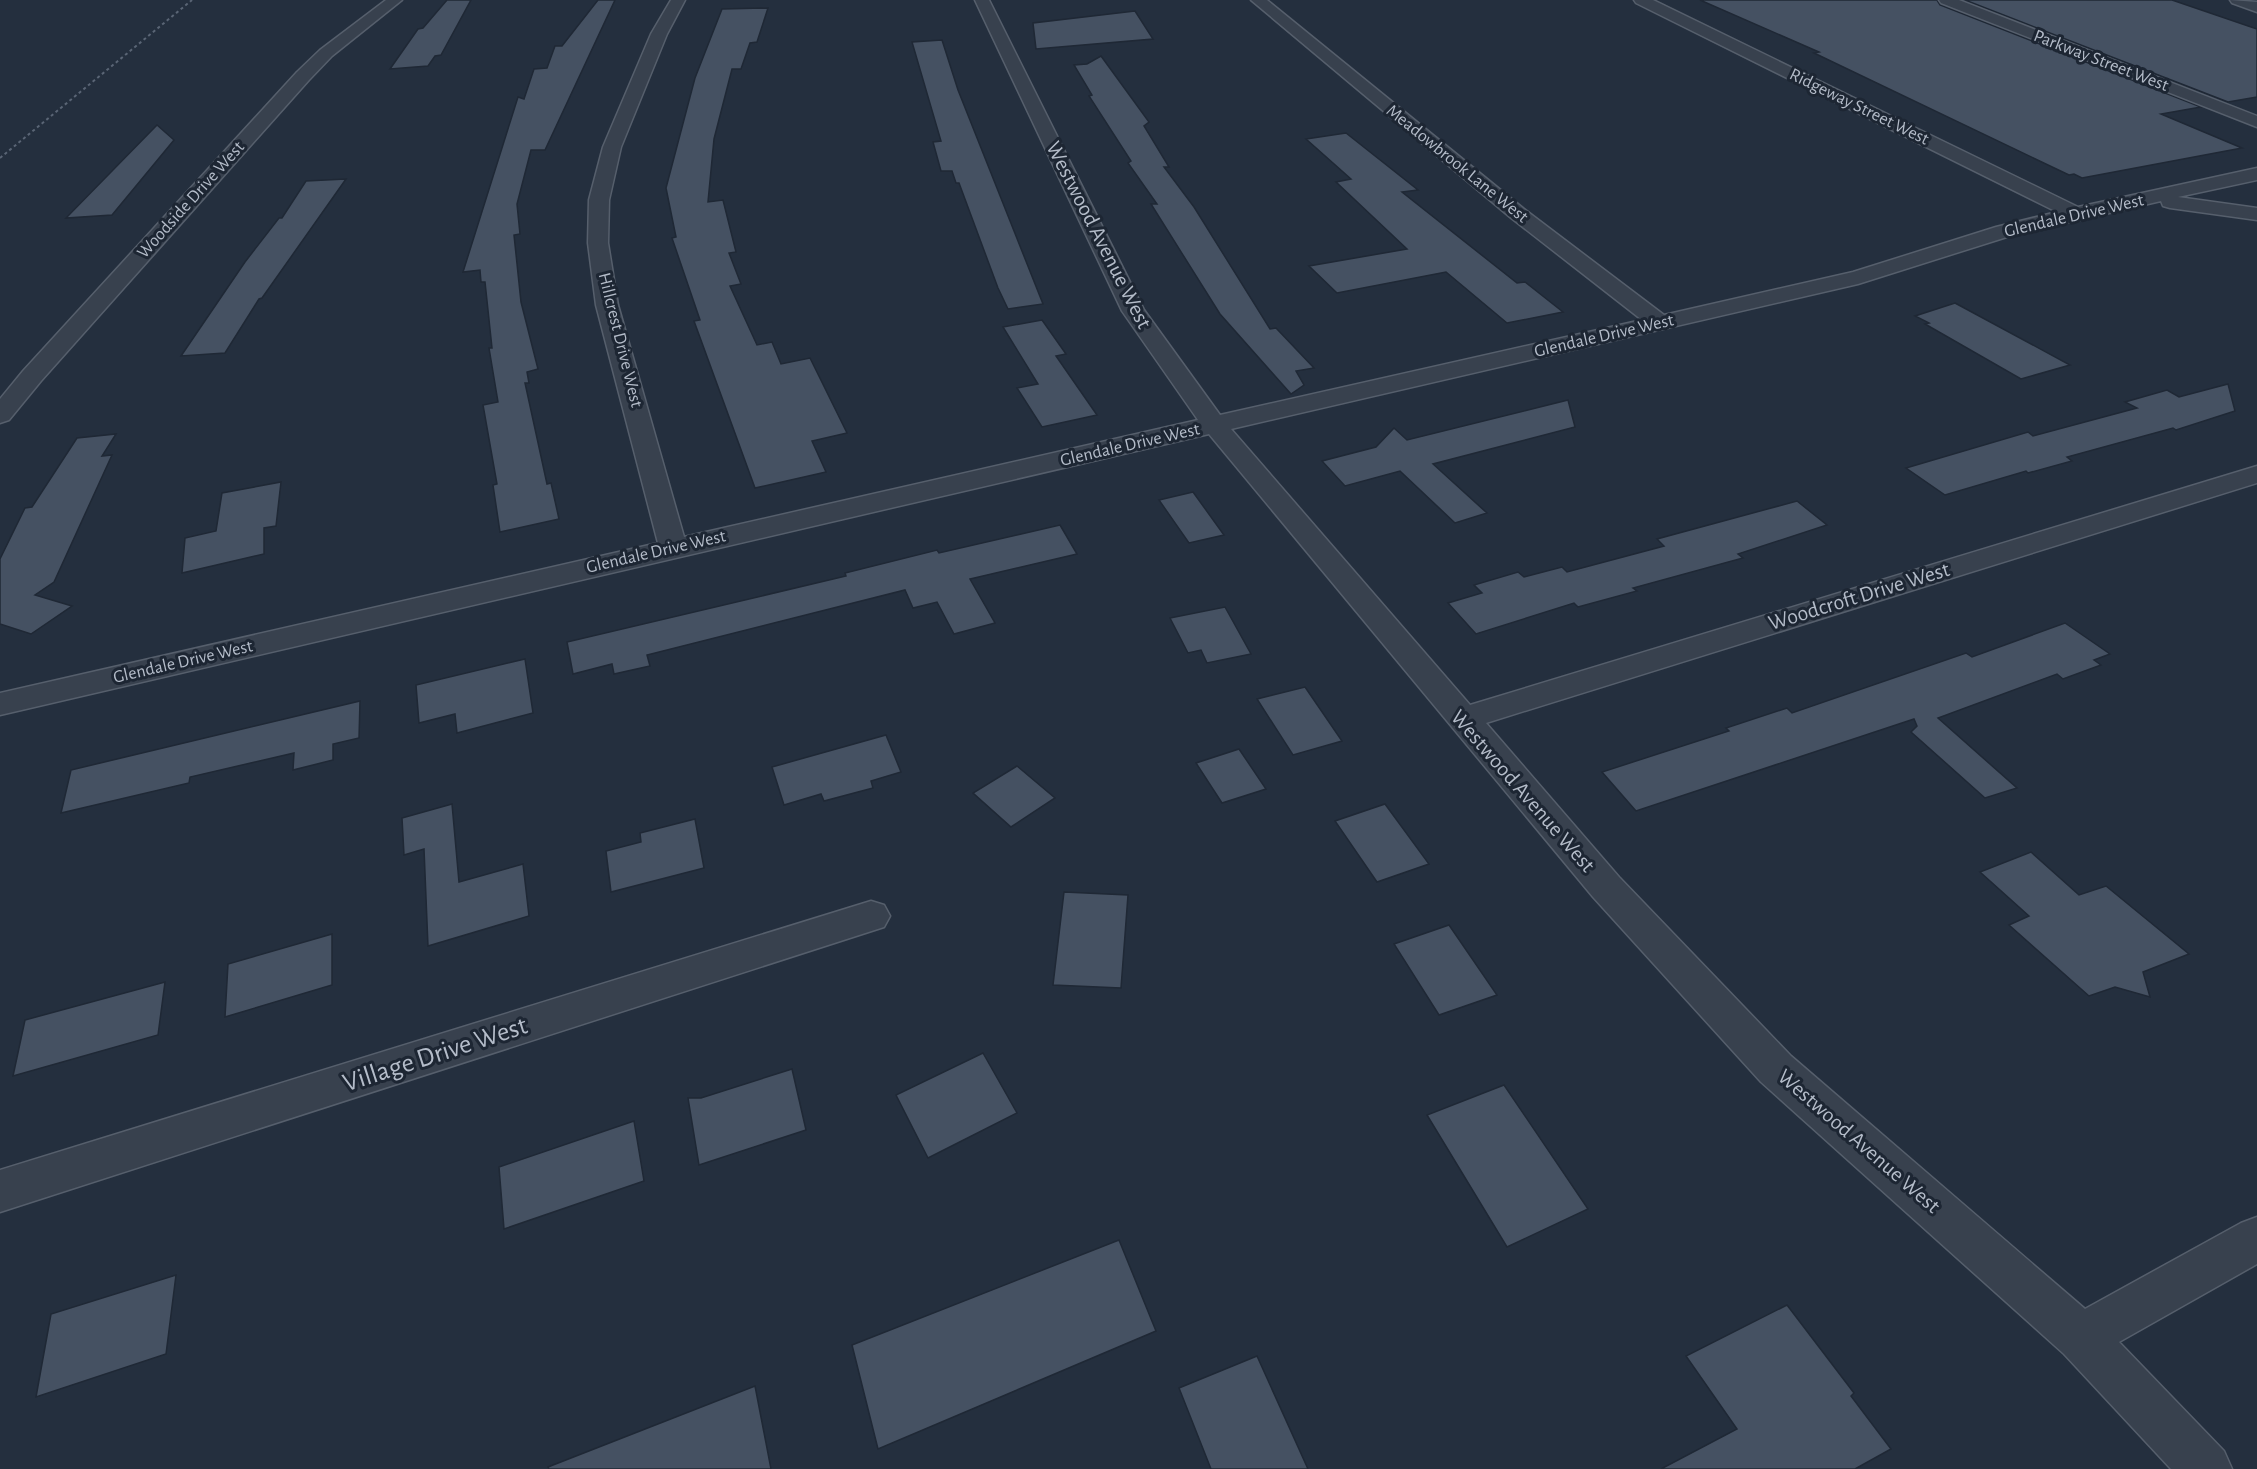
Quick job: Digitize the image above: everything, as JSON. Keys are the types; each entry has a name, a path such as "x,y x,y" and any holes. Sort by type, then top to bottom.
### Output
{"street":[{"name":"Woodside Drive West","path":"0,415 32,376 303,76 326,53 395,0"},
{"name":"Hillcrest Drive West","path":"673,548 607,305 598,243 599,200 612,147 659,34 678,0"},
{"name":"Westwood Avenue West","path":"982,0 1133,311 1215,426 1606,887 1745,1038 1776,1069 2081,1337 2206,1469"},
{"name":"Meadowbrook Lane West","path":"1258,0 1517,213 1660,323"},
{"name":"Ridgeway Street West","path":"1641,0 2077,214"},
{"name":"Parkway Street West","path":"1946,0 2257,122"},
{"path":"2236,0 2257,7"},
{"name":"Glendale Drive West","path":"0,704 1869,274 1902,266 1960,243 2257,174"},
{"path":"2148,199 2257,214"},
{"name":"Woodcroft Drive West","path":"1462,719 2257,474"},
{"name":"Village Drive West","path":"0,1191 871,916"},
{"path":"2081,1337 2257,1239"}],"building":[{"path":"447,0 471,0 441,55 435,56 428,66 390,69 418,29 423,28"},
{"path":"598,0 615,0 545,150 531,150 517,204 520,234 514,235 521,302 538,369 527,372 529,383 525,383 547,484 551,483 559,519 500,532 493,485 497,484 483,405 498,402 489,348 492,348 485,282 481,282 480,270 463,272 518,97 524,99 534,69 547,68 555,46 562,46"},
{"path":"1700,0 1937,0 1940,5 2201,107 2161,114 2242,148 2082,178 2074,174 2069,175 1814,53 1819,52"},
{"path":"1965,0 2172,0 2257,29 2257,97 2228,102"},
{"path":"768,8 757,42 750,43 741,69 732,69 714,139 708,202 723,200 736,252 729,253 741,284 730,286 757,345 772,342 781,364 810,358 847,433 812,441 826,472 755,488 694,321 700,320 672,238 676,237 666,188 695,78 722,9"},
{"path":"1135,11 1153,39 1036,49 1033,23"},
{"path":"942,40 958,90 1043,304 1008,309 959,183 956,183 952,171 941,171 933,142 941,141 912,42"},
{"path":"1101,56 1149,122 1144,126 1169,167 1164,167 1194,207 1270,329 1276,328 1314,368 1296,371 1304,385 1291,394 1220,314 1151,204 1157,204 1128,163 1131,161 1089,96 1092,95 1074,65 1087,64"},
{"path":"157,125 174,140 112,215 66,218"},
{"path":"1346,133 1418,190 1402,192 1517,283 1525,282 1563,312 1507,323 1446,272 1337,293 1309,266 1407,249 1336,182 1351,179 1306,139"},
{"path":"346,179 262,298 259,299 225,353 181,356 245,262 279,218 282,218 306,181"},
{"path":"1955,303 2070,365 2021,379 1915,316"},
{"path":"1042,320 1066,354 1056,356 1097,415 1042,427 1017,388 1038,384 1003,327"},
{"path":"2228,384 2235,411 2176,430 2173,428 2067,457 2072,461 2028,473 2026,471 1945,495 1906,468 2028,432 2033,436 2137,408 2125,402 2167,390 2179,397"},
{"path":"1568,400 1575,427 1433,464 1487,513 1455,523 1400,471 1345,486 1322,461 1376,447 1394,428 1407,440"},
{"path":"116,434 102,456 112,455 54,582 35,595 72,606 31,634 0,624 0,559 25,508 32,507 77,438"},
{"path":"281,482 276,526 264,528 264,554 182,573 185,538 216,531 222,493"},
{"path":"1193,492 1224,535 1189,543 1159,500"},
{"path":"1797,501 1827,525 1738,554 1743,558 1633,588 1637,591 1578,607 1574,603 1476,634 1448,603 1482,593 1474,585 1518,572 1524,577 1562,567 1567,572 1664,546 1657,539"},
{"path":"1060,525 1077,554 970,579 995,623 954,634 937,602 913,608 905,590 647,655 650,666 614,674 612,664 573,674 567,642 846,576 845,573 937,550 939,553"},
{"path":"1225,607 1251,654 1207,663 1201,650 1188,653 1170,618"},
{"path":"2065,623 2110,654 2094,660 2101,665 2063,679 2057,674 1938,718 2017,788 1985,798 1911,732 1917,726 1914,719 1636,811 1602,772 1729,731 1726,728 1787,708 1792,713 1966,653 1972,657"},
{"path":"525,659 533,713 457,733 455,714 419,723 416,685"},
{"path":"1305,687 1342,741 1293,755 1257,699"},
{"path":"360,701 359,738 333,744 333,760 293,770 294,753 190,777 189,783 61,813 71,770"},
{"path":"886,735 901,772 871,781 873,788 824,801 821,794 784,805 772,767"},
{"path":"1239,749 1266,789 1222,803 1196,763"},
{"path":"1017,766 1055,798 1011,827 973,793"},
{"path":"452,804 459,882 523,864 529,916 428,946 424,849 404,855 402,818"},
{"path":"1385,804 1429,864 1377,882 1335,821"},
{"path":"695,819 704,868 611,892 606,851 641,842 640,833"},
{"path":"2031,852 2079,895 2106,886 2189,954 2143,972 2150,997 2115,987 2089,996 2009,925 2029,916 1980,872"},
{"path":"1064,892 1128,895 1121,988 1053,985"},
{"path":"1449,925 1497,995 1439,1015 1394,944"},
{"path":"332,934 332,985 225,1017 228,964"},
{"path":"165,982 158,1035 13,1076 25,1020"},
{"path":"983,1053 1017,1113 928,1158 896,1095"},
{"path":"792,1069 806,1130 699,1165 688,1098 701,1098"},
{"path":"1504,1085 1588,1209 1507,1247 1427,1115"},
{"path":"634,1121 644,1181 504,1229 499,1167"},
{"path":"1119,1240 1156,1331 878,1449 852,1345"},
{"path":"176,1275 166,1354 36,1397 51,1314"},
{"path":"1787,1305 1854,1393 1851,1396 1891,1449 1855,1469 1661,1469 1737,1429 1686,1356"},
{"path":"1257,1356 1308,1469 1211,1469 1179,1388"},
{"path":"755,1386 771,1469 549,1469 548,1467"}],"railway":[{"path":"0,158 192,0"}]}
